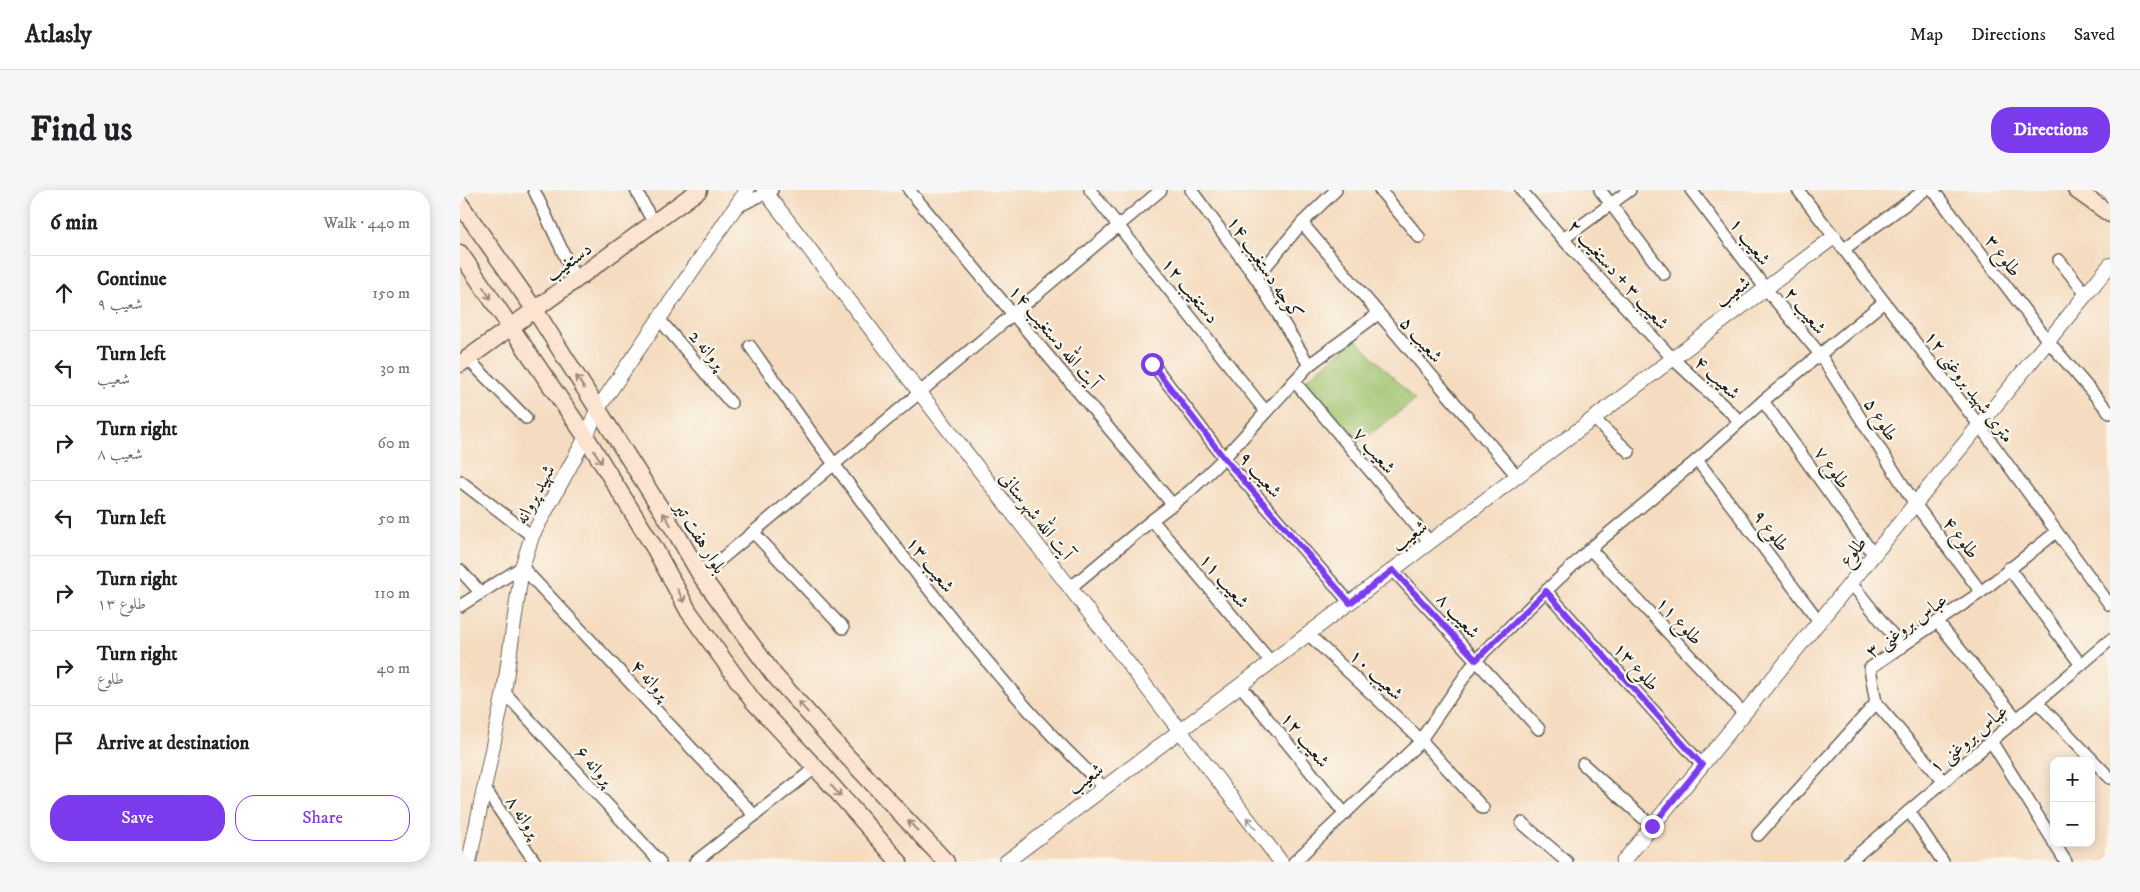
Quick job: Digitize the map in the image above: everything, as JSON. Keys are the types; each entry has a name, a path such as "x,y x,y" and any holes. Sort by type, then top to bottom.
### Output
{"main road":[{"name":"دستغیب","path":"464,361 699,190"},
{"path":"2076,190 2110,214"},
{"name":"بلوار هفت تیر","path":"460,204 535,310 678,536 701,576 774,675 946,862"},
{"path":"460,253 586,437 655,549 689,612 753,701 898,862"},
{"path":"655,549 678,536"}],"street":[{"path":"534,190 576,280"},
{"path":"636,190 654,224"},
{"name":"شهید پروانه","path":"469,862 504,692 522,567 532,536 586,437 597,410 746,190"},
{"name":"آیت الله دستغیب ۱۴","path":"909,190 1173,505"},
{"name":"دستغیب ۱۲","path":"1090,190 1266,412"},
{"path":"701,576 1161,190"},
{"name":"کوچه دستغیب ۱۴","path":"1191,190 1256,278 1309,365"},
{"path":"1256,278 1302,223 1336,190"},
{"path":"1380,190 1419,237"},
{"name":"شعیب ۳ + دستغیب ۲","path":"1521,190 1563,239 1673,359"},
{"path":"1600,190 1664,274"},
{"path":"1563,239 1630,190"},
{"name":"شعیب ۱","path":"1691,190 1766,289"},
{"name":"۱۲ متری شهید بروغنی","path":"1798,190 1979,425 2055,533 2108,599"},
{"path":"1844,249 1925,190"},
{"name":"طلوع ۳","path":"1933,190 2048,340 2110,413"},
{"path":"734,208 767,191"},
{"name":"آیت الله شهرستانی","path":"767,191 1281,862"},
{"name":"شعیب ۵","path":"1302,223 1517,476"},
{"name":"شعیب","path":"1006,862 1834,237"},
{"path":"2059,260 2086,294"},
{"name":"طلوع","path":"1623,862 2110,265"},
{"name":"شعیب ۲","path":"1766,289 1819,354"},
{"path":"1294,862 1421,740 1476,660 1590,549 1697,460 1763,401 1884,302"},
{"path":"1070,588 1173,505 1224,458 1309,365 1378,314"},
{"name":"پروانه 2","path":"659,319 731,403"},
{"name":"شعیب ۱۳","path":"750,346 833,465 929,591 1020,700 1104,788"},
{"name":"طلوع ۵","path":"1819,354 1915,504"},
{"name":"شعیب ۴","path":"1673,359 1740,421"},
{"path":"464,361 526,418"},
{"name":"شعیب ۹","path":"1152,364 1224,458 1350,603"},
{"name":"شعیب ۷","path":"1294,381 1430,542"},
{"name":"طلوع ۷","path":"1763,401 1874,555"},
{"path":"1594,419 1629,452"},
{"name":"طلوع ۹","path":"1697,460 1819,621"},
{"path":"460,481 532,536"},
{"name":"طلوع ۴","path":"1915,504 1981,592"},
{"name":"شعیب ۱۱","path":"1152,520 1271,662"},
{"path":"753,532 844,628"},
{"name":"عباس بروغنی ۳","path":"1876,703 1870,668 1981,592 2055,533"},
{"name":"طلوع ۱۱","path":"1590,549 1744,714"},
{"path":"460,606 522,567"},
{"name":"پروانه ۴","path":"522,567 754,816"},
{"path":"2009,568 2081,665"},
{"path":"460,570 481,593"},
{"name":"شعیب ۸","path":"1393,570 1539,729"},
{"path":"1851,583 1902,647"},
{"name":"طلوع ۱۳","path":"1546,591 1702,765"},
{"path":"1938,623 2017,720"},
{"name":"شعیب ۱۰","path":"1308,634 1421,740 1483,808"},
{"name":"عباس بروغنی ۱","path":"1849,862 2110,640"},
{"name":"شعیب ۱۲","path":"1240,685 1346,814"},
{"name":"پروانه ۶","path":"504,692 660,862"},
{"path":"2037,702 2110,778"},
{"path":"1758,835 1876,703 1944,782"},
{"path":"1991,741 2050,837"},
{"path":"1583,764 1652,826"},
{"path":"695,862 815,768"},
{"name":"پروانه ۸","path":"485,789 534,862"},
{"path":"1909,811 1943,862"},
{"path":"1522,823 1567,862"},
{"path":"2057,847 2066,862"}],"green space":[{"path":"1356,339 1415,400 1357,444 1303,382"}],"route":[{"path":"1152,364 1224,458 1350,603 1393,570 1476,660 1546,591 1702,765 1652,826"}]}
